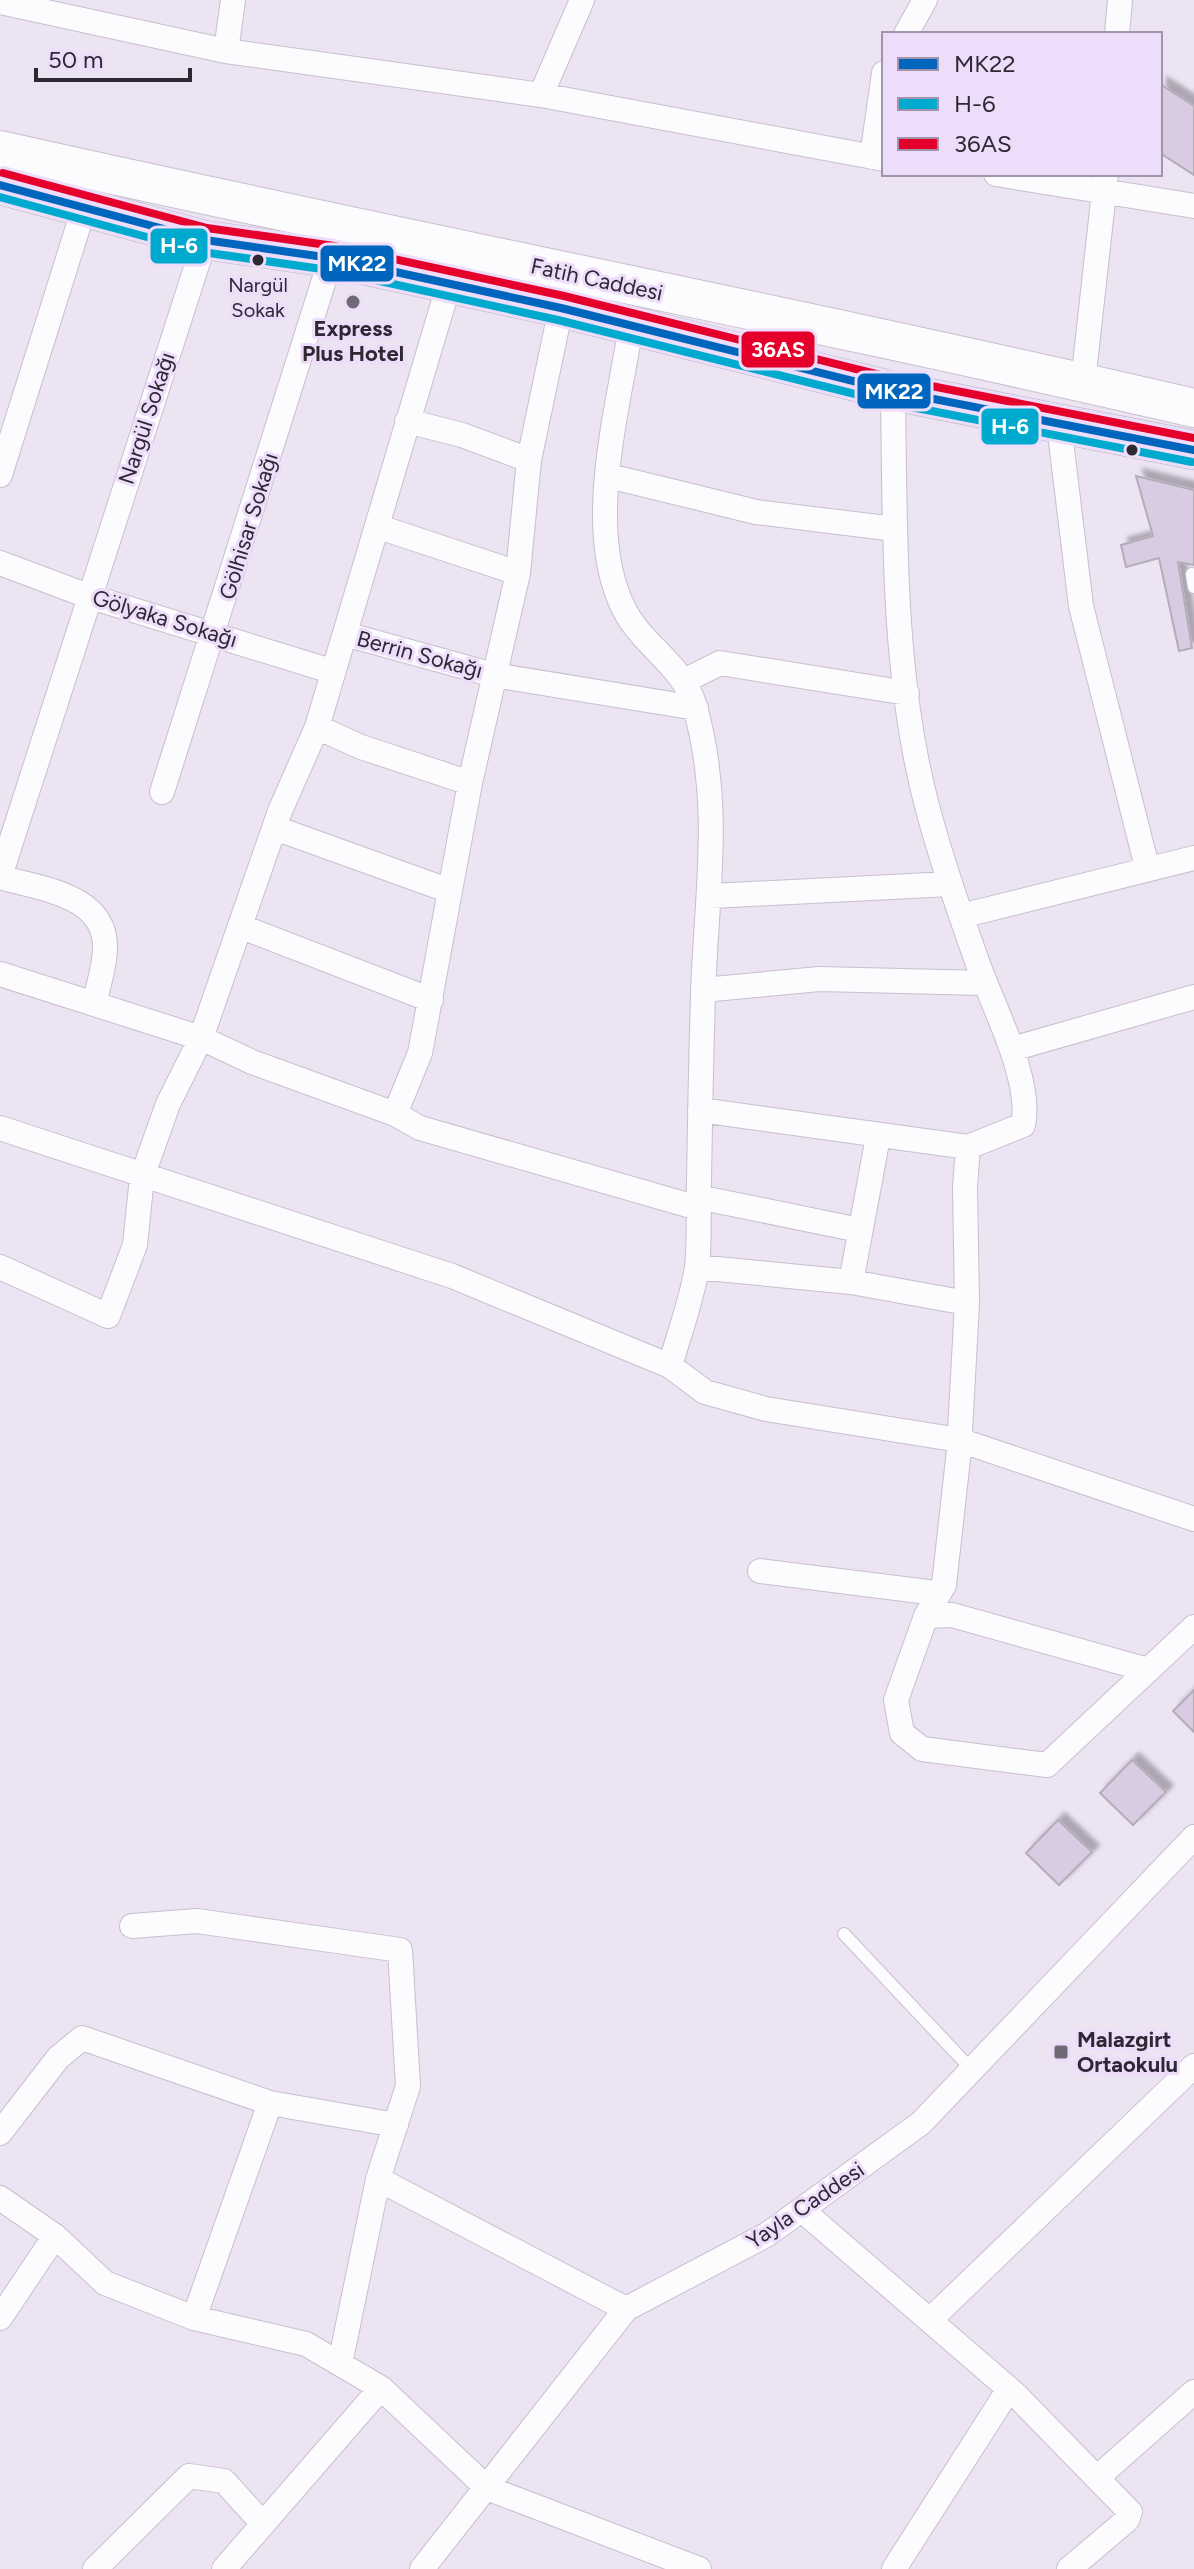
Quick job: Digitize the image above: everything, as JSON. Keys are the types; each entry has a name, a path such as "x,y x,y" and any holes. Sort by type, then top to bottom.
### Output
{"main road":[{"name":"Fatih Caddesi","path":"0,150 342,227 1194,408"},
{"name":"Fatih Caddesi","path":"0,185 205,240 331,258 561,308 893,391 1194,450"}],"street":[{"path":"226,51 233,0"},
{"path":"541,95 582,0"},
{"path":"907,32 925,0"},
{"path":"1117,32 1120,0"},
{"path":"0,2 226,51 541,95 878,158 882,101"},
{"path":"1027,176 1106,181 1194,206"},
{"path":"1083,382 1106,181"},
{"path":"0,475 84,208"},
{"name":"Nargül Sokağı","path":"0,877 205,240"},
{"name":"Gölhisar Sokağı","path":"162,792 215,633 331,258"},
{"path":"0,1267 108,1316 135,1245 142,1177 168,1104 201,1038 275,828 317,727 331,671 379,527 407,421 449,284"},
{"path":"395,1114 420,1053 431,1000 470,783 518,573 529,460 561,308"},
{"path":"631,326 609,476 605,540 617,594 632,623 686,680 696,708 713,812 711,896 703,990 697,1267 670,1366"},
{"path":"700,1110 878,1137 968,1147 1023,1125 1027,1107 1012,1049 961,916 925,800 907,693 896,584 893,391"},
{"path":"407,421 462,435 529,460"},
{"path":"1059,425 1081,606 1147,867"},
{"path":"609,476 756,512 895,529"},
{"path":"379,527 518,573"},
{"name":"Gölyaka Sokağı","path":"0,563 88,596 331,671"},
{"name":"Berrin Sokağı","path":"345,634 494,675 696,708"},
{"path":"686,680 702,669 720,663 907,693"},
{"path":"317,727 361,747 470,783"},
{"path":"275,828 450,891"},
{"path":"961,916 1147,867 1194,858"},
{"path":"0,877 77,900 96,917 106,951 94,1004"},
{"path":"711,896 950,884"},
{"path":"242,927 431,1000"},
{"path":"0,974 201,1038 252,1062 395,1114 420,1128 698,1202 859,1230"},
{"path":"703,990 819,979 985,983"},
{"path":"1012,1049 1194,997"},
{"path":"0,1128 452,1276 670,1366 705,1392 766,1409 959,1440 1194,1519"},
{"path":"851,1282 878,1137"},
{"path":"968,1147 965,1187 967,1303 959,1440 944,1585 936,1593 926,1616 896,1700 902,1733 922,1749 1047,1765 1194,1627"},
{"path":"697,1267 851,1282 967,1303"},
{"path":"760,1571 936,1593"},
{"path":"926,1616 952,1615 1148,1670"},
{"name":"Yayla Caddesi","path":"422,2569 626,2309 768,2234 921,2123 1194,1837"},
{"path":"132,1926 197,1921 400,1950 408,2086 378,2179 340,2364"},
{"path":"0,2133 58,2058 82,2038 270,2103 396,2125"},
{"path":"930,2320 1194,2066"},
{"path":"194,2318 270,2103"},
{"path":"378,2179 626,2309"},
{"path":"0,2198 55,2236 105,2283 194,2318 306,2344 381,2388 487,2488 699,2569"},
{"path":"803,2211 1009,2389 1130,2512 1127,2520 1069,2569"},
{"path":"0,2318 55,2236"},
{"path":"224,2569 381,2388"},
{"path":"894,2569 1009,2389"},
{"path":"1098,2477 1194,2392"},
{"path":"95,2569 189,2476 224,2481 263,2524"}],"lane":[{"path":"844,1934 972,2070"}],"building":[{"path":"1162,85 1194,106 1194,175 1162,154"},
{"path":"1136,476 1194,490 1194,565 1178,562 1192,648 1179,651 1159,558 1126,567 1121,545 1153,536"},
{"path":"1194,1690 1194,1732 1173,1711"},
{"path":"1132,1760 1166,1792 1133,1825 1100,1793"},
{"path":"1058,1820 1092,1852 1059,1885 1026,1853"}],"transit line":[{"name":"36AS","path":"3,173 207,228 334,246 564,296 896,379 1194,438"},
{"name":"MK22","path":"0,185 205,240 331,258 561,308 893,391 1194,450"},
{"name":"H-6","path":"0,197 202,252 329,270 558,320 891,403 1192,462"}],"place":[{"name":"Nargül Sokak","path":"258,260"},
{"name":"Express Plus Hotel","path":"353,302"},
{"name":"Malazgirt Ortaokulu","path":"1061,2052"}]}
